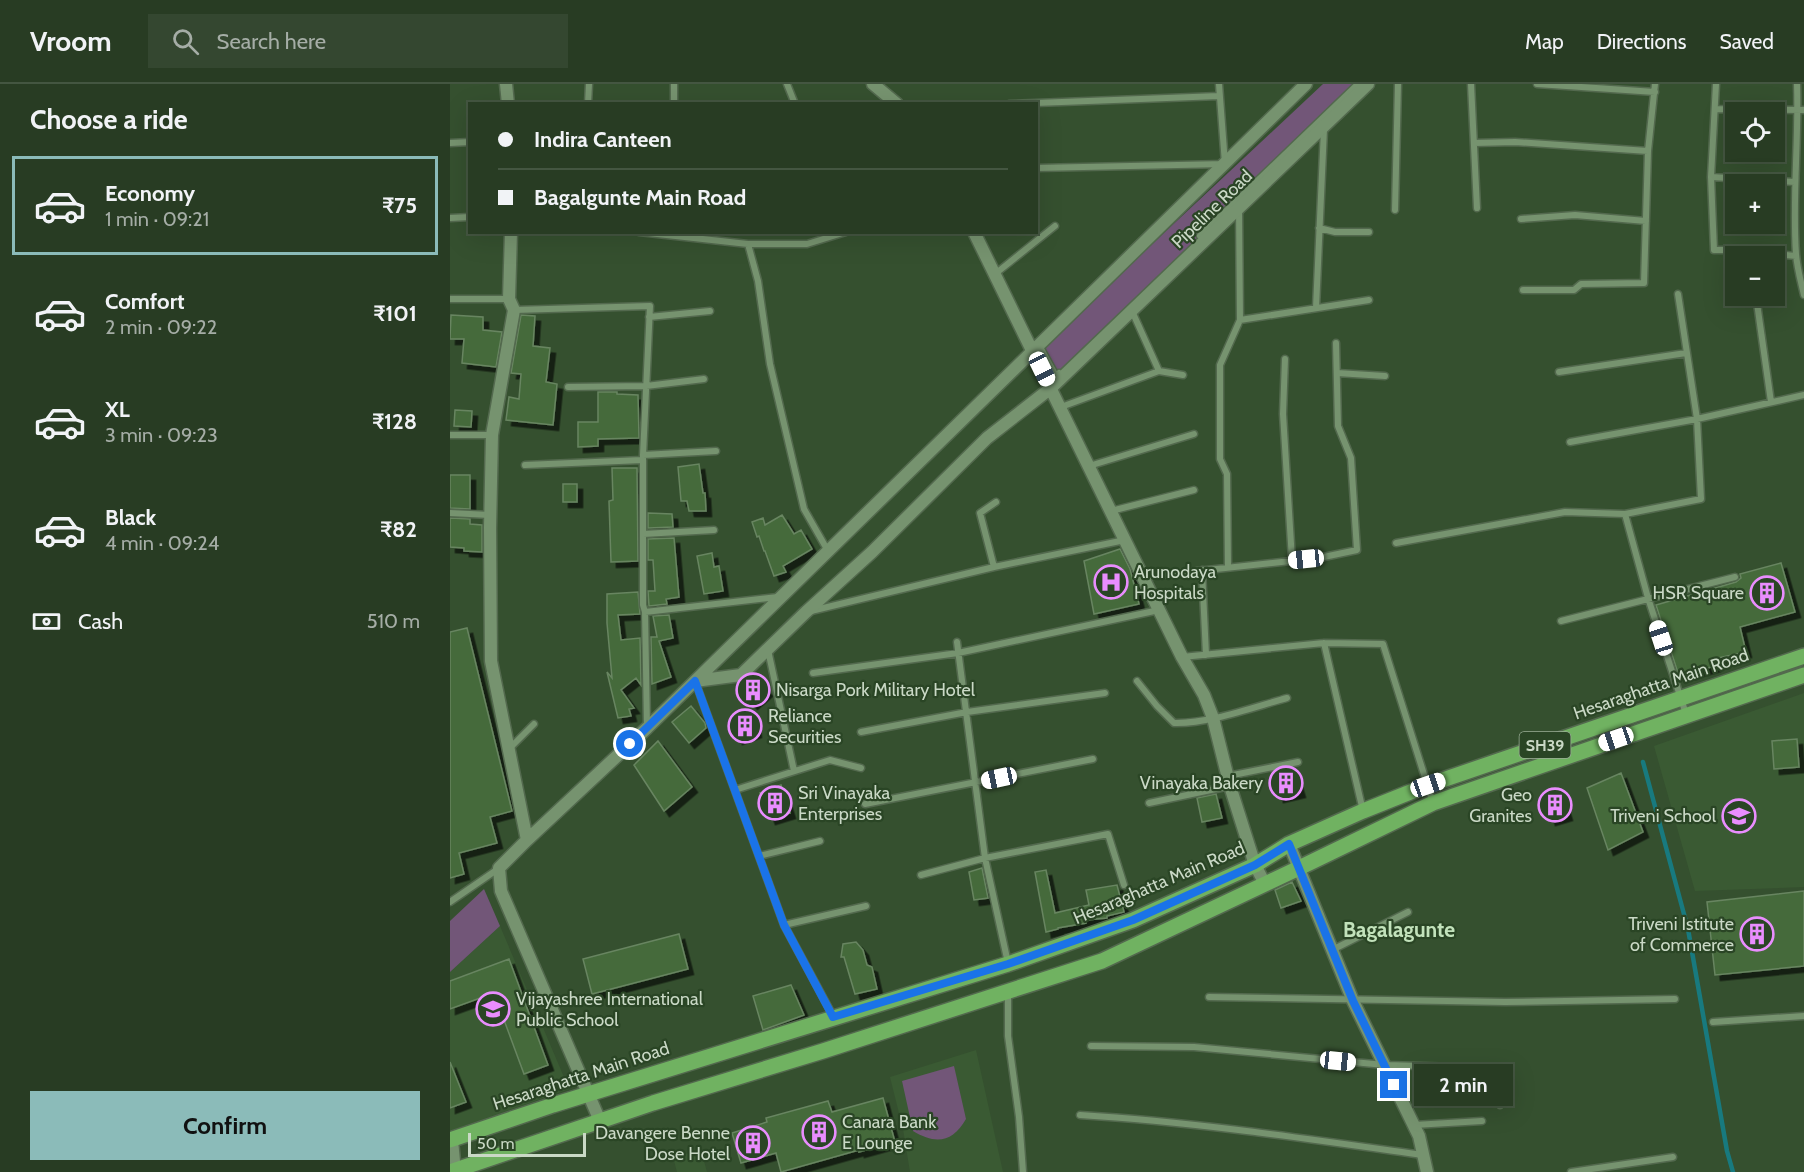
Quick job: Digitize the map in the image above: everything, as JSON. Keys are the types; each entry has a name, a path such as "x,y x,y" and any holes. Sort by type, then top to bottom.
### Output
{"main road":[{"path":"506,84 508,102"},
{"path":"873,84 895,102"},
{"name":"Pipeline Road","path":"499,868 647,728 1306,84"},
{"name":"Pipeline Road","path":"695,681 741,675 872,552 987,438 1051,387 1368,84"},
{"path":"512,234 512,305 492,435 491,661 527,840"},
{"path":"975,234 1182,657 1204,695 1213,718 1229,781 1255,865 1265,884"},
{"name":"Hesaraghatta Main Road","path":"451,1140 588,1094 1008,964 1133,920 1255,865 1289,844 1428,785 1804,656"},
{"name":"Hesaraghatta Main Road","path":"453,1171 653,1103 1102,961 1433,803 1804,675"},
{"path":"1289,844 1353,1001 1419,1136 1427,1172"},
{"path":"499,868 501,891 600,1121"},
{"path":"451,1140 453,1171"}],"street":[{"path":"588,102 589,84"},
{"path":"674,84 674,102"},
{"path":"787,84 794,102"},
{"path":"1038,168 1224,164 1219,84"},
{"path":"1312,84 1040,347 1056,376 1358,84"},
{"path":"1395,210 1398,84"},
{"path":"1471,84 1477,208"},
{"path":"1538,84 1655,93"},
{"path":"1523,290 1574,290 1581,284 1644,283 1648,151 1655,84"},
{"path":"1716,84 1711,177 1713,250 1725,250"},
{"path":"1797,84 1801,110 1795,183 1796,256 1804,295"},
{"path":"1038,103 1219,96"},
{"path":"1715,109 1801,110"},
{"path":"1316,308 1324,125"},
{"path":"450,142 468,142"},
{"path":"1474,143 1515,142 1648,151"},
{"path":"1711,177 1804,185"},
{"path":"1228,567 1227,474 1220,459 1220,365 1240,320 1239,207"},
{"path":"1521,219 1575,215 1646,221"},
{"path":"450,218 468,217"},
{"path":"994,274 1055,226"},
{"path":"1320,228 1335,232 1369,232"},
{"path":"672,234 748,244 807,244 840,234"},
{"path":"748,244 758,281 770,364 804,509 828,551"},
{"path":"1785,256 1796,256"},
{"path":"1396,543 1565,512 1625,514 1701,500 1697,418 1678,294"},
{"path":"450,299 512,305 650,306 642,457 647,728"},
{"path":"1240,320 1369,300"},
{"path":"1757,306 1771,402"},
{"path":"1131,310 1159,371"},
{"path":"649,316 710,311"},
{"path":"1144,578 1319,558 1358,550 1352,458 1338,426 1336,343"},
{"path":"1559,372 1686,352"},
{"path":"1285,359 1283,414 1292,560"},
{"path":"1061,407 1159,371 1183,375"},
{"path":"1336,373 1385,376"},
{"path":"568,387 646,386 704,379"},
{"path":"1570,442 1804,395"},
{"path":"1089,466 1194,434"},
{"path":"450,435 492,435"},
{"path":"525,465 716,451"},
{"path":"1111,511 1194,490"},
{"path":"993,567 980,513 996,502"},
{"path":"450,513 490,515"},
{"path":"1625,514 1648,597 1686,715"},
{"path":"643,534 714,530"},
{"path":"806,612 993,567 1125,540"},
{"path":"1202,570 1206,655"},
{"path":"1561,621 1648,597 1735,577"},
{"path":"645,612 782,596"},
{"path":"813,674 958,653 1159,610"},
{"path":"957,642 985,858 1008,964"},
{"path":"1324,643 1363,811"},
{"path":"1182,657 1324,643 1383,644 1433,803"},
{"path":"768,650 794,771"},
{"path":"695,681 784,925 833,1017"},
{"path":"1137,681 1174,723 1213,718 1287,698"},
{"path":"861,732 967,712 1105,693"},
{"path":"509,749 534,724"},
{"path":"866,804 1093,759"},
{"path":"735,790 830,760 861,768"},
{"path":"1149,803 1298,762"},
{"path":"921,875 985,858 1108,834 1124,885"},
{"path":"759,856 820,841"},
{"path":"450,902 499,868"},
{"path":"784,925 866,906"},
{"path":"1332,950 1408,912"},
{"path":"1008,990 1008,1036 1019,1117 1023,1172"},
{"path":"1209,997 1505,1002 1676,999"},
{"path":"1713,1022 1804,1016"},
{"path":"1091,1046 1194,1047 1384,1065 1495,1068 1500,1105"},
{"path":"1080,1115 1205,1125 1423,1155"},
{"path":"1413,1125 1482,1121"},
{"path":"1571,1172 1673,1157"}],"shaded area":[{"path":"1323,84 1361,84 1054,380 1039,350"},
{"name":"Triveni School","path":"1804,693 1804,887 1695,891 1654,746"},
{"path":"484,889 500,926 450,972 450,921"},
{"name":"Vijayashree International Public School","path":"500,926 569,1089 450,1131 450,972"},
{"path":"976,1050 1003,1172 910,1172 903,1129 890,1077"},
{"path":"954,1066 966,1119 961,1127 950,1137 943,1139 929,1138 913,1131 902,1081"},
{"path":"701,1150 707,1172 677,1172 673,1157"}],"building":[{"path":"451,315 483,317 483,330 502,332 496,367 462,363 464,339 450,339"},
{"path":"521,315 535,316 533,346 550,348 546,382 557,384 553,425 506,420 509,397 519,399 521,374 511,373"},
{"path":"598,392 638,395 639,438 598,439 598,446 578,447 578,422 598,422"},
{"path":"455,410 472,411 471,427 454,426"},
{"path":"699,464 706,511 689,511 687,501 681,501 678,467"},
{"path":"612,468 637,468 638,561 611,562 609,501 613,500"},
{"path":"450,475 470,475 470,509 450,508"},
{"path":"563,484 577,484 577,502 563,502"},
{"path":"648,513 672,514 673,527 648,528"},
{"path":"782,515 794,534 801,530 812,549 783,566 786,572 774,576 752,522 763,518 765,525"},
{"path":"450,518 470,519 470,524 482,525 482,552 450,547"},
{"path":"674,538 679,597 666,599 667,604 649,606 648,591 655,591 653,560 648,560 648,539"},
{"name":"Arunodaya Hospitals","path":"1120,549 1130,569 1139,604 1094,614 1084,561"},
{"path":"712,553 714,567 719,566 723,591 704,594 697,556"},
{"path":"1781,563 1795,612 1740,627 1746,652 1713,659 1715,666 1679,676 1656,605 1736,582 1741,578 1740,574"},
{"path":"638,592 640,614 618,615 621,640 640,638 641,685 636,678 621,690 634,708 629,709 631,716 618,718 607,672 612,678 607,594"},
{"path":"669,615 673,638 659,641 671,677 652,684 651,637 657,637 653,616"},
{"path":"467,628 512,811 490,817 497,843 459,853 464,874 450,878 450,632"},
{"name":"Nisarga Pork Military Hotel","path":"754,676 767,691 752,704 739,689"},
{"path":"691,706 705,723 706,728 689,743 672,722"},
{"name":"Reliance Securities","path":"753,713 756,732 737,739 733,719"},
{"path":"1797,739 1799,767 1774,769 1772,741"},
{"path":"658,741 692,787 664,811 634,765"},
{"name":"Vinayaka Bakery","path":"1293,769 1300,792 1278,797 1273,774"},
{"path":"1621,773 1643,832 1608,850 1587,788"},
{"name":"Sri Vinayaka Enterprises","path":"781,785 790,813 770,819 760,793"},
{"name":"Geo Granites","path":"1559,790 1567,815 1550,820 1542,795"},
{"path":"1216,794 1222,818 1202,822 1197,798"},
{"path":"982,868 988,898 974,900 969,872"},
{"path":"1046,870 1055,913 1089,905 1086,890 1117,885 1124,912 1046,932 1035,872"},
{"path":"1292,882 1301,901 1281,908 1275,890"},
{"name":"Triveni Istitute of Commerce","path":"1804,891 1804,966 1715,975 1707,902"},
{"path":"679,934 688,969 592,994 583,959"},
{"path":"856,942 863,950 867,965 872,967 877,989 855,994 844,957 841,957 843,944"},
{"path":"509,959 548,1065 524,1074 494,993 450,1009 450,981"},
{"path":"791,985 804,1015 763,1030 753,996"},
{"path":"450,1062 466,1102 450,1108"},
{"path":"883,1098 895,1142 781,1172 776,1153 741,1163 732,1133 767,1122 766,1118 828,1101 832,1112"}],"waterway":[{"path":"1643,762 1688,929 1727,1151 1733,1172"}],"place":[{"name":"Arunodaya Hospitals","path":"1111,582"},
{"name":"HSR Square","path":"1767,593"},
{"name":"Nisarga Pork Military Hotel","path":"753,690"},
{"name":"Reliance Securities","path":"745,726"},
{"name":"Vinayaka Bakery","path":"1286,783"},
{"name":"Sri Vinayaka Enterprises","path":"775,803"},
{"name":"Geo Granites","path":"1555,805"},
{"name":"Triveni School","path":"1739,816"},
{"name":"Triveni Istitute of Commerce","path":"1757,934"},
{"name":"Vijayashree International Public School","path":"493,1009"},
{"name":"Canara Bank E Lounge","path":"819,1132"},
{"name":"Davangere Benne Dose Hotel","path":"753,1143"}],"district":[{"name":"Bagalagunte","path":"1399,929"}],"route":[{"path":"630,744 695,681 784,925 833,1017 1008,964 1133,920 1255,865 1289,844 1353,1001 1394,1085"}]}
